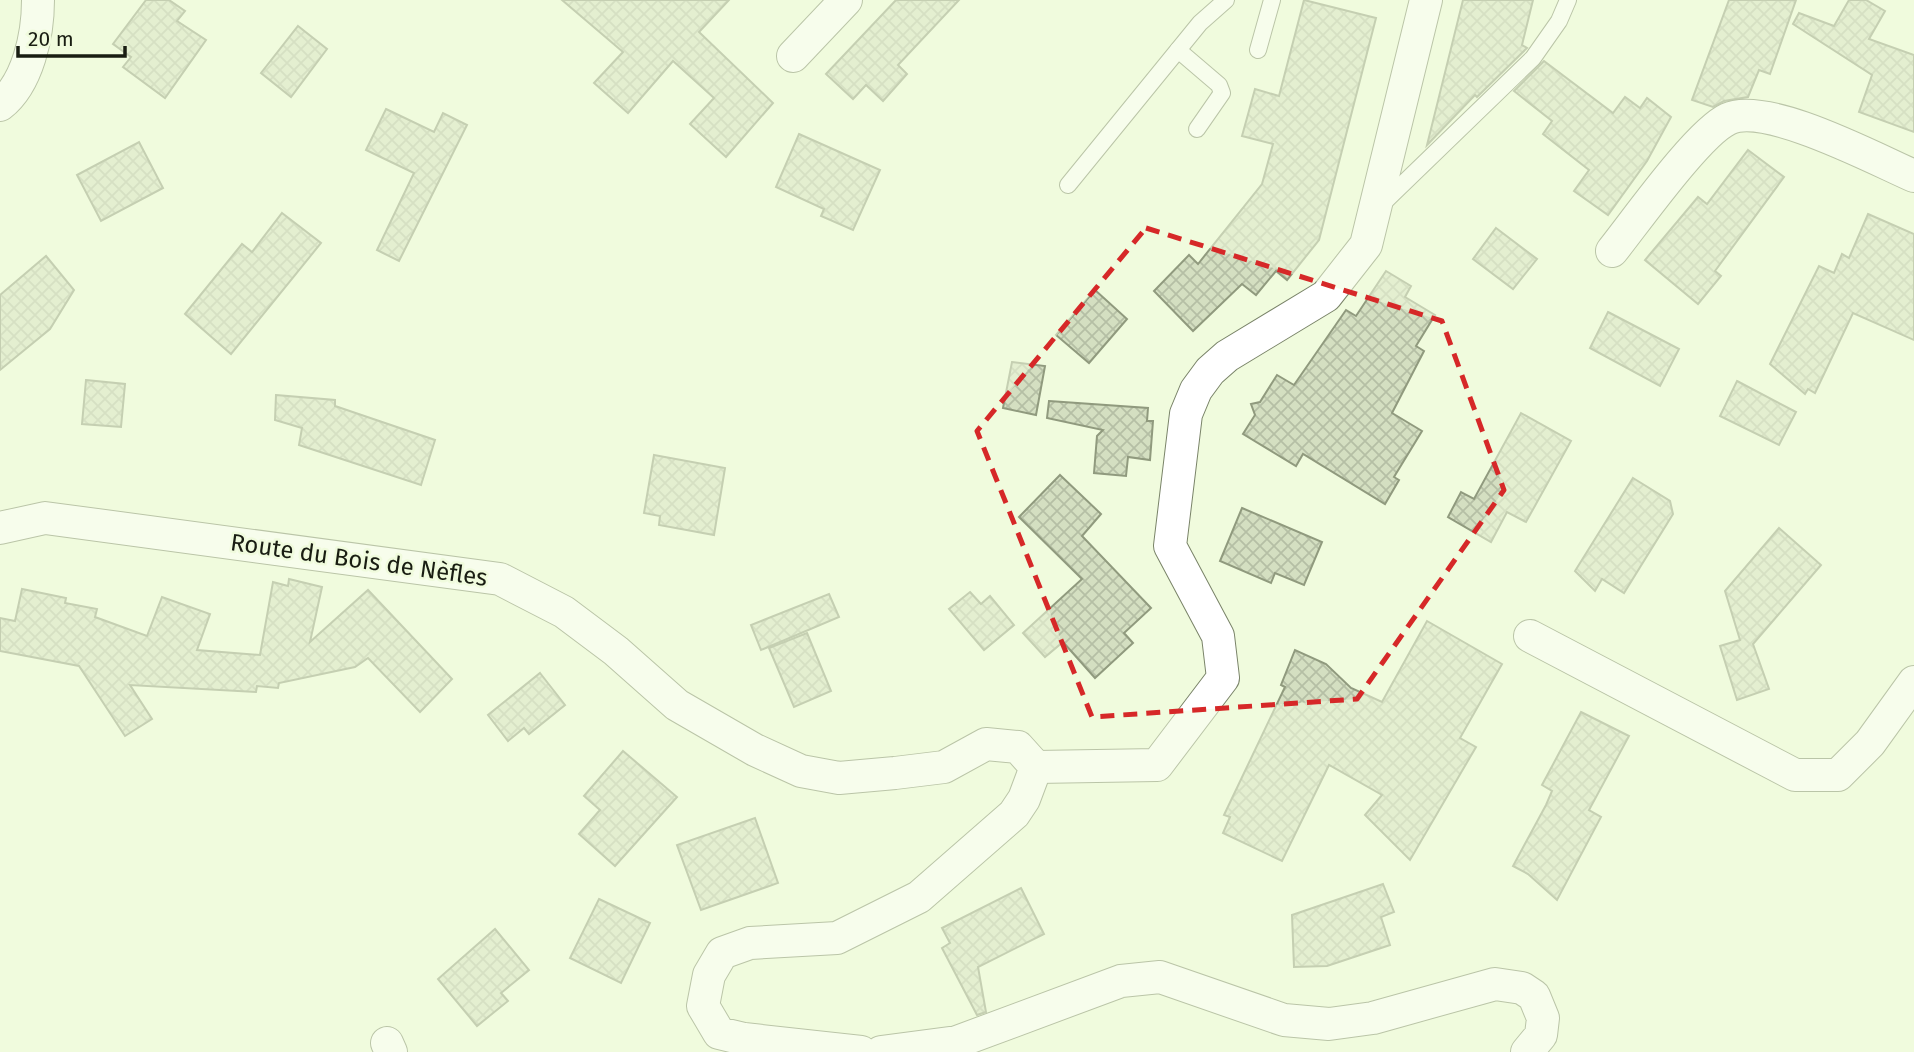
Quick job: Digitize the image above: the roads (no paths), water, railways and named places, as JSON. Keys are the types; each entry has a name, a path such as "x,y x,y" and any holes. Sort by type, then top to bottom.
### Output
{"street":[{"path":"0,106 15,93 38,27 38,0"},
{"path":"793,56 846,0"},
{"path":"861,1052 744,1040 719,1033 703,1006 709,975 722,953 750,943 837,939 919,897 1014,814 1024,799 1036,767 1157,765 1223,678 1218,636 1170,546 1186,414 1196,390 1227,356 1326,296 1366,245 1422,1"},
{"path":"1612,251 1706,136 1729,118 1749,114 1780,118 1914,176"},
{"name":"Route du Bois de Nèfles","path":"0,528 45,518 500,579 564,612 616,651 677,705 755,750 801,771 839,778 944,767 986,744 1018,747 1036,767"},
{"path":"1530,636 1795,775 1838,775 1870,743 1914,682"},
{"path":"881,1052 957,1042 1121,981 1160,978 1284,1020 1329,1024 1373,1018 1496,984 1522,988 1534,996 1543,1017 1541,1035 1527,1052"}],"lane":[{"path":"1068,184 1200,23 1226,0"},
{"path":"1258,50 1272,0"},
{"path":"1373,213 1533,58 1559,21 1568,0"},
{"path":"1178,50 1219,85 1222,93 1197,129"}]}
